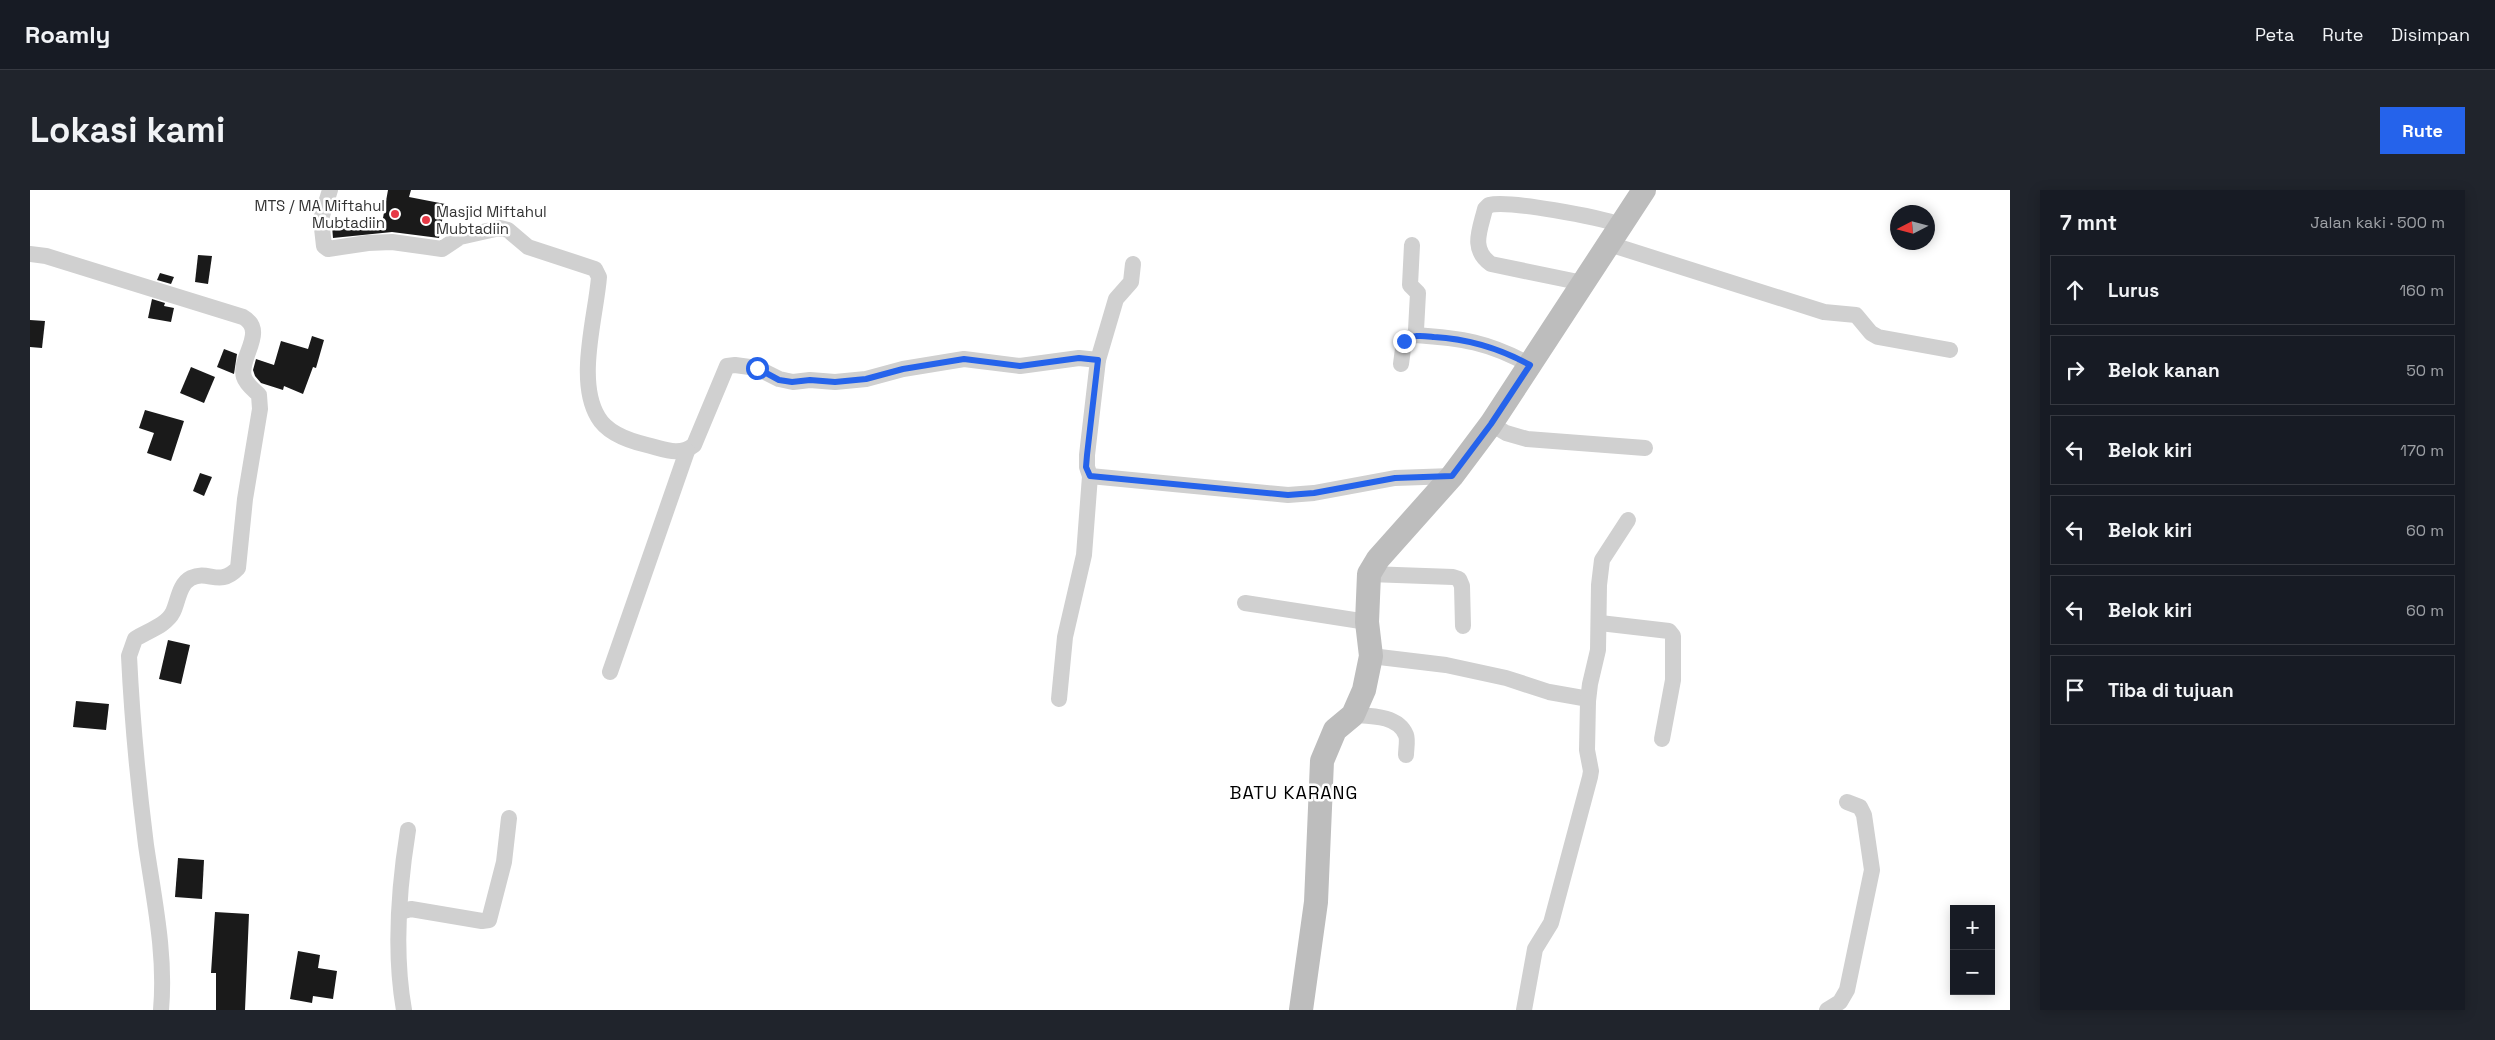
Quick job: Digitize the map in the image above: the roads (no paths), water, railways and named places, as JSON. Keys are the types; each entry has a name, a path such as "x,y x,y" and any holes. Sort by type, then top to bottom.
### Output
{"street":[{"path":"330,190 322,220 324,246 328,249 368,243 392,242 442,249 460,237 500,228 508,230 528,247 595,269 599,277 590,343 588,386 592,406 598,418 607,428 632,441 677,453 686,451 694,445 727,366 735,365 757,368 779,380 792,382 810,380 835,382 866,379 903,369 964,359 1020,366 1079,358 1098,360"},
{"path":"1301,1010 1316,902 1322,761 1335,730 1353,715 1364,690 1371,656 1367,622 1369,574 1378,559 1452,476 1491,424 1644,190"},
{"path":"1583,283 1491,264 1485,260 1478,252 1477,242 1485,209 1495,203 1593,217 1615,235 1824,312 1856,315 1871,333 1878,337 1950,350"},
{"path":"1412,245 1410,285 1418,293 1415,336"},
{"path":"30,254 46,256 243,317 250,321 253,328 253,339 243,370 244,379 259,394 260,409 245,499 238,568 230,576 219,579 202,576 191,578 183,585 173,613 165,622 135,639 129,656 137,774 159,925 164,981 161,1010"},
{"path":"1059,699 1065,636 1084,555 1090,476 1086,467 1098,360 1116,299 1131,282 1133,264"},
{"path":"1401,364 1404,341 1415,336 1470,340 1508,352 1530,365"},
{"path":"1491,424 1506,433 1527,439 1645,448"},
{"path":"610,672 686,451"},
{"path":"1090,476 1288,495 1314,493 1395,478 1452,476"},
{"path":"1524,1010 1535,949 1551,924 1590,777 1587,750 1588,701 1598,650 1600,623 1599,585 1602,560 1628,520"},
{"path":"1369,574 1453,577 1459,579 1462,586 1463,626"},
{"path":"1245,603 1367,622"},
{"path":"1600,623 1669,631 1673,636 1673,680 1662,739"},
{"path":"1371,656 1446,665 1506,678 1549,692 1583,698 1588,701"},
{"path":"1353,715 1380,718 1397,723 1406,735 1406,755"},
{"path":"1826,1010 1840,1002 1847,990 1872,870 1864,815 1860,808 1847,802"},
{"path":"400,912 411,909 482,921 489,920 504,862 509,818"},
{"path":"404,1010 400,991 400,912 403,862 408,830"}],"place":[{"name":"MTS / MA Miftahul Mubtadiin","path":"395,214"},
{"name":"Masjid Miftahul Mubtadiin","path":"426,220"}],"district":[{"name":"BATU KARANG","path":"1294,792"}]}
